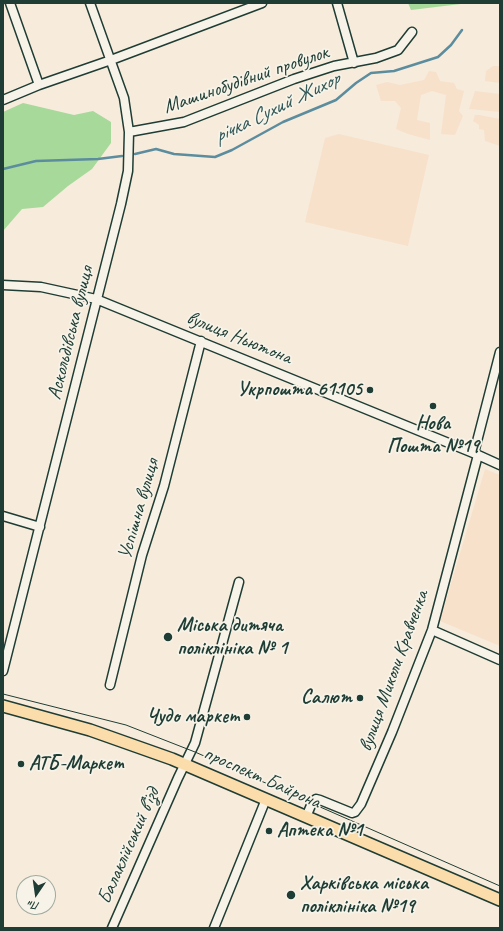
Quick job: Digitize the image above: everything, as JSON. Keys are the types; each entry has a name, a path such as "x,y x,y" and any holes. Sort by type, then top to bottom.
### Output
{"main road":[{"name":"проспект Байрона","path":"3,706 90,730 136,745 185,764 500,900"}],"street":[{"path":"10,3 39,85"},
{"name":"Аскольдівська вулиця","path":"3,671 96,298 121,204 128,171 129,132 124,98 90,3"},
{"path":"3,100 39,85 111,60 262,3"},
{"path":"337,3 354,63"},
{"name":"Машинобудівний провулок","path":"129,132 184,122 294,79 334,66 376,58 398,50 412,32"},
{"name":"вулиця Ньютона","path":"3,285 41,287 96,298 500,465"},
{"name":"Успішна вулиця","path":"110,685 142,555 164,486 201,341"},
{"name":"вулиця Миколи Кравченка","path":"306,816 312,803 316,799 349,812 355,812 361,804 392,732 432,630 500,352"},
{"path":"3,516 40,527"},
{"path":"185,764 195,743 239,582"},
{"path":"432,630 500,660"},
{"name":"Балаклійський в’їзд","path":"112,928 185,764"},
{"path":"214,928 266,799"}],"shaded area":[{"path":"493,66 500,66 500,83 485,81 486,71"},
{"path":"429,71 436,72 440,81 454,83 457,89 464,91 459,111 463,116 455,135 441,134 446,95 432,91 421,95 417,120 430,123 430,140 396,129 401,108 395,101 381,101 376,85 387,82 400,85 424,80"},
{"path":"475,91 500,94 500,112 469,109"},
{"path":"475,115 500,119 500,146 485,141 484,130 479,129 479,125 473,121"},
{"path":"339,134 429,155 408,246 305,222 325,138"},
{"path":"485,469 500,475 500,646 440,621"}],"green space":[{"path":"408,3 469,3 411,10"},
{"path":"23,103 74,115 93,111 111,122 111,143 92,169 68,186 43,207 22,209 3,231 3,112"}],"waterway":[{"name":"річка Сухий Жихор","path":"135,154 156,149 174,154 215,157 232,150 283,122 336,100 356,83 371,73 394,71 438,57 451,45 462,30"},
{"name":"річка Сухий Жихор","path":"3,169 36,161 98,159 122,156"}],"tram line":[{"path":"3,694 126,725 195,752 500,886"}],"place":[{"name":"Укрпошта 61105","path":"370,390"},
{"name":"Нова Пошта №19","path":"433,406"},
{"name":"Міська дитяча поліклініка № 1","path":"168,637"},
{"name":"Салют","path":"360,698"},
{"name":"Чудо маркет","path":"247,717"},
{"name":"АТБ-Маркет","path":"21,764"},
{"name":"Аптека №1","path":"269,831"},
{"name":"Харківська міська поліклініка №19","path":"291,895"}]}
